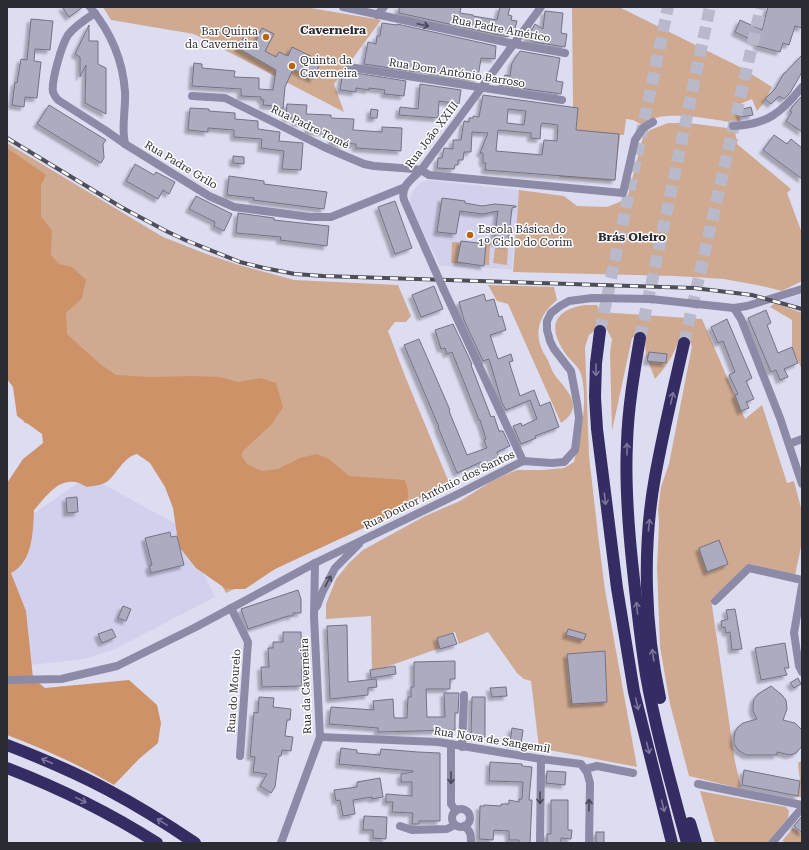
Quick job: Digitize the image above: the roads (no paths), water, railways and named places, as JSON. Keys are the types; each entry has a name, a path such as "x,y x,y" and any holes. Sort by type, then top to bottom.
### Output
{"highway":[{"path":"600,331 596,363 595,397 598,436 619,602 634,692 672,843"},
{"path":"640,338 631,387 627,443 627,491 630,544 646,676 657,728 687,843"},
{"path":"684,343 655,478 649,530 649,630 656,683 675,767 696,843"},
{"path":"7,745 109,790 195,843"},
{"path":"7,768 45,783 83,801 157,843"}],"street":[{"name":"Rua Padre Américo","path":"343,7 514,44 565,53"},
{"path":"381,16 384,7"},
{"name":"Rua João XXIII","path":"403,188 421,170 541,7"},
{"path":"93,10 112,41 121,68 125,92 122,133 125,144"},
{"name":"Rua Padre Grilo","path":"93,10 68,35 64,42 57,67 53,93 58,100 209,196 234,207 310,217 331,217 403,188"},
{"name":"Rua Dom António Barroso","path":"349,67 562,100"},
{"path":"733,126 748,126 765,120 780,112 802,87"},
{"name":"Rua Padre Tomé","path":"192,96 225,98 324,147 364,164 421,170 429,175 623,193 635,140 643,128 653,122"},
{"path":"403,188 404,200 523,461"},
{"name":"Rua Doutor António dos Santos","path":"7,680 61,679 117,666 194,628 315,563 523,461 552,463 564,462 575,450 579,418 571,370 550,342 547,330 547,321 551,313 569,300 592,298 651,299 734,308 747,306 802,289"},
{"path":"734,308 741,319 789,444 802,484"},
{"path":"789,444 802,439"},
{"name":"Rua da Caverneira","path":"314,617 322,593 335,568 363,539"},
{"name":"Rua da Caverneira","path":"280,843 320,737 314,617 315,563"},
{"path":"715,601 749,568 802,580"},
{"path":"802,586 794,633 799,666 802,672"},
{"name":"Rua do Mourelo","path":"231,608 248,642 240,756"},
{"path":"462,747 464,695"},
{"name":"Rua Nova de Sangemil","path":"320,737 438,742 462,747 581,764 585,769 597,766 633,773"},
{"path":"451,744 451,800 456,811"},
{"path":"540,843 541,759"},
{"path":"585,769 589,776 590,783 588,843"},
{"path":"698,784 802,805"},
{"path":"772,843 802,808"},
{"path":"462,809 468,814 469,820 464,826 458,827 454,824 452,815 456,811 462,809"},
{"path":"400,826 412,830 447,829 454,824"},
{"path":"464,826 469,829 471,843"}],"tunnel":[{"path":"600,331 668,7"},
{"path":"640,338 710,7"},
{"path":"684,343 761,7"}],"railway":[{"path":"7,138 121,207 166,231 240,262 264,268 295,274 323,276 694,288 752,295 802,309"}],"place":[{"name":"Bar Quinta da Caverneira","path":"266,37"},
{"name":"Quinta da Caverneira","path":"292,66"},
{"name":"Escola Básica do 1º Ciclo do Corim","path":"470,235"}],"district":[{"name":"Caverneira","path":"333,30"},
{"name":"Brás Oleiro","path":"632,237"}]}
